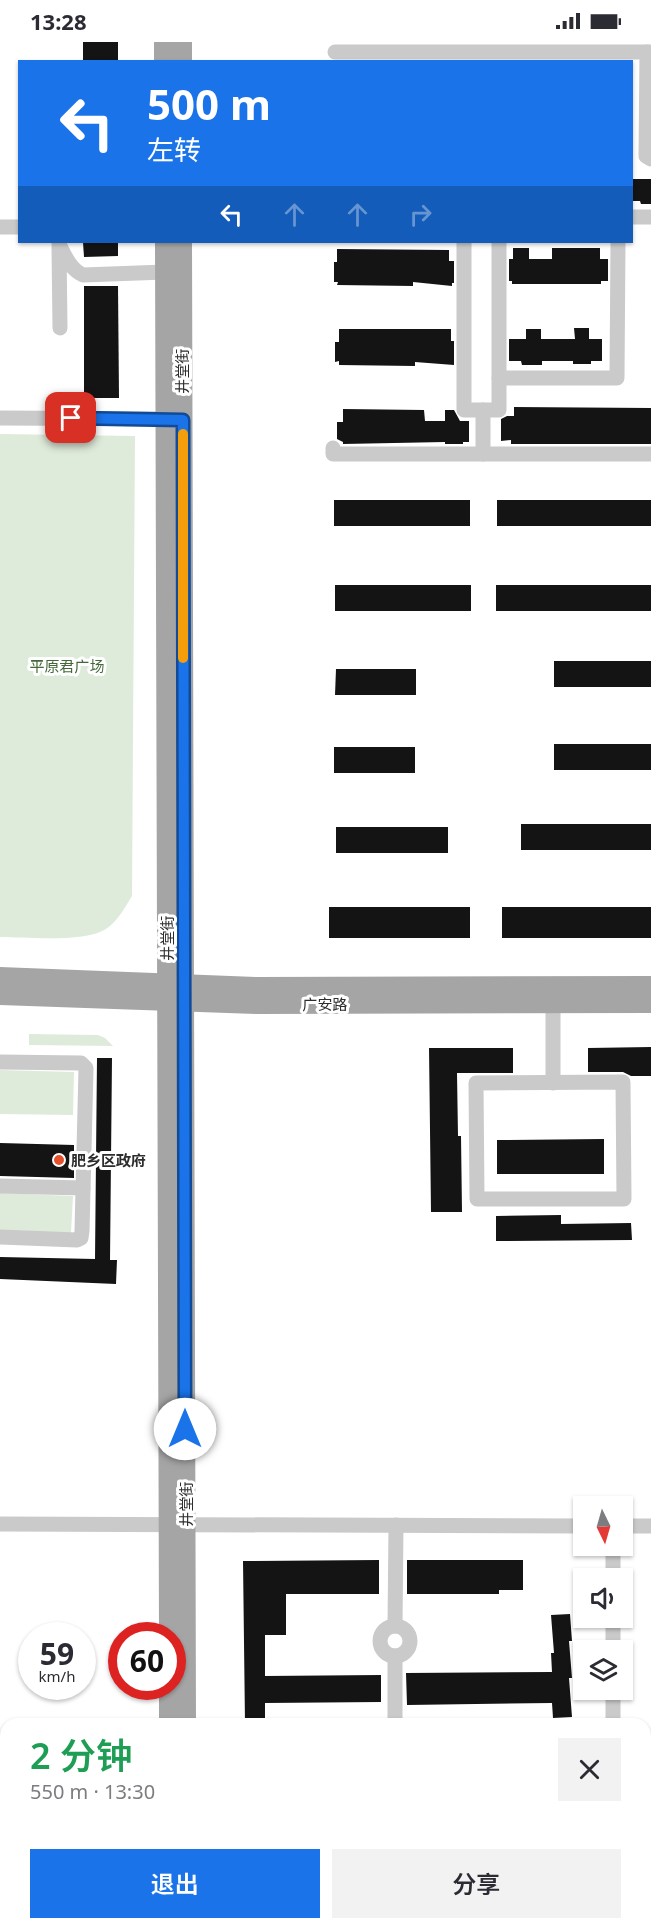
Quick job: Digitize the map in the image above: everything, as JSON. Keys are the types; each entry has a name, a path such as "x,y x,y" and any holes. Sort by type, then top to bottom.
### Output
{"main road":[{"path":"164,42 164,60"},
{"path":"182,42 182,60"},
{"name":"井堂街","path":"165,243 174,419"},
{"name":"井堂街","path":"182,243 174,419 177,1524 186,1718"},
{"name":"广安路","path":"0,977 176,992 280,1004 651,1004"},
{"name":"广安路","path":"0,994 176,992 269,987 651,986"},
{"name":"井堂街","path":"170,1622 177,1524"},
{"path":"169,1700 169,1718"}],"street":[{"path":"335,52 465,57 649,52 646,156 651,159"},
{"path":"633,217 651,217"},
{"path":"0,227 18,227"},
{"path":"59,243 76,272 83,274 165,272"},
{"path":"59,243 60,328"},
{"path":"464,243 464,410 499,410 499,243"},
{"path":"499,378 617,378 618,243"},
{"path":"60,308 73,282 83,274"},
{"path":"483,410 483,454"},
{"path":"0,418 174,419"},
{"path":"333,447 333,454 651,454"},
{"path":"553,1004 553,1083"},
{"path":"0,1062 81,1063 85,1065 81,1238 77,1240 0,1237"},
{"path":"624,1082 624,1198 477,1199 476,1083 553,1083 624,1082"},
{"path":"0,1186 83,1188"},
{"path":"0,1524 573,1526"},
{"path":"395,1626 396,1525"},
{"path":"633,1526 651,1526"},
{"path":"395,1626 408,1632 410,1643 405,1653 395,1656 386,1653 380,1645 384,1630 395,1626"},
{"path":"395,1656 395,1718"},
{"path":"613,1700 613,1718"}],"green space":[{"name":"平原君广场","path":"0,434 135,436 132,896 110,926 84,936 70,938 0,937"},
{"path":"29,1034 98,1035 113,1046 29,1045"},
{"path":"0,1070 74,1072 73,1115 0,1114"},
{"path":"0,1193 73,1196 71,1233 0,1231"}],"building":[{"path":"83,42 118,42 118,60 83,60"},
{"path":"633,179 651,179 651,204 641,204 640,201 633,201"},
{"path":"83,243 118,243 118,256 84,257"},
{"path":"513,248 529,248 529,259 552,259 552,248 600,248 600,259 608,259 608,281 601,281 601,284 512,284 512,281 509,281 509,259 513,259"},
{"path":"337,249 449,250 449,261 454,261 454,283 452,286 413,282 413,286 337,285 338,282 334,282 334,262 337,262"},
{"path":"84,286 118,286 119,398 84,398"},
{"path":"574,328 589,328 589,339 602,339 602,361 591,361 591,364 573,364 573,361 542,361 542,365 522,365 521,361 509,361 509,339 526,339 526,329 541,329 541,339 575,339"},
{"path":"339,329 451,329 451,341 454,341 454,365 415,362 415,366 339,365 339,361 335,362 335,342 339,342"},
{"path":"514,407 651,408 651,444 511,444 511,440 501,441 501,419 514,416"},
{"path":"343,409 424,410 425,421 445,421 445,410 454,410 460,421 469,421 469,442 463,442 463,444 445,444 445,442 343,444 337,439 337,422 343,422"},
{"path":"334,500 470,500 470,526 334,526"},
{"path":"497,500 651,500 651,526 497,526"},
{"path":"335,585 471,585 471,611 335,611"},
{"path":"496,585 651,585 651,611 496,611"},
{"path":"554,661 651,661 651,687 554,687"},
{"path":"336,669 416,669 416,695 335,695"},
{"path":"554,744 651,744 651,770 554,770"},
{"path":"334,747 415,747 415,773 334,773"},
{"path":"521,824 651,824 651,850 521,850"},
{"path":"336,827 448,827 448,853 336,853"},
{"path":"329,907 470,907 470,938 329,938"},
{"path":"502,907 651,907 651,938 502,938"},
{"path":"651,1047 651,1076 631,1076 623,1072 588,1072 588,1048"},
{"path":"429,1048 513,1048 513,1073 457,1073 462,1212 431,1212"},
{"path":"97,1058 112,1058 110,1260 117,1260 116,1284 0,1279 0,1257 95,1259"},
{"path":"604,1139 604,1174 497,1174 497,1140"},
{"path":"0,1143 74,1145 74,1178 0,1176"},
{"path":"561,1215 561,1224 631,1223 632,1240 496,1241 496,1216"},
{"path":"379,1560 379,1594 286,1594 286,1635 265,1635 265,1676 381,1675 381,1702 265,1703 265,1718 245,1718 243,1561"},
{"path":"407,1560 523,1560 523,1590 499,1590 499,1594 407,1594"},
{"path":"570,1614 572,1641 569,1641 572,1678 569,1678 572,1717 553,1718 552,1703 407,1705 406,1673 552,1672 551,1653 554,1653 551,1615"}],"slow traffic":[{"path":"183,434 183,658"}],"place":[{"name":"肥乡区政府","path":"59,1160"}],"route":[{"path":"71,418 183,420 185,1429"}]}
